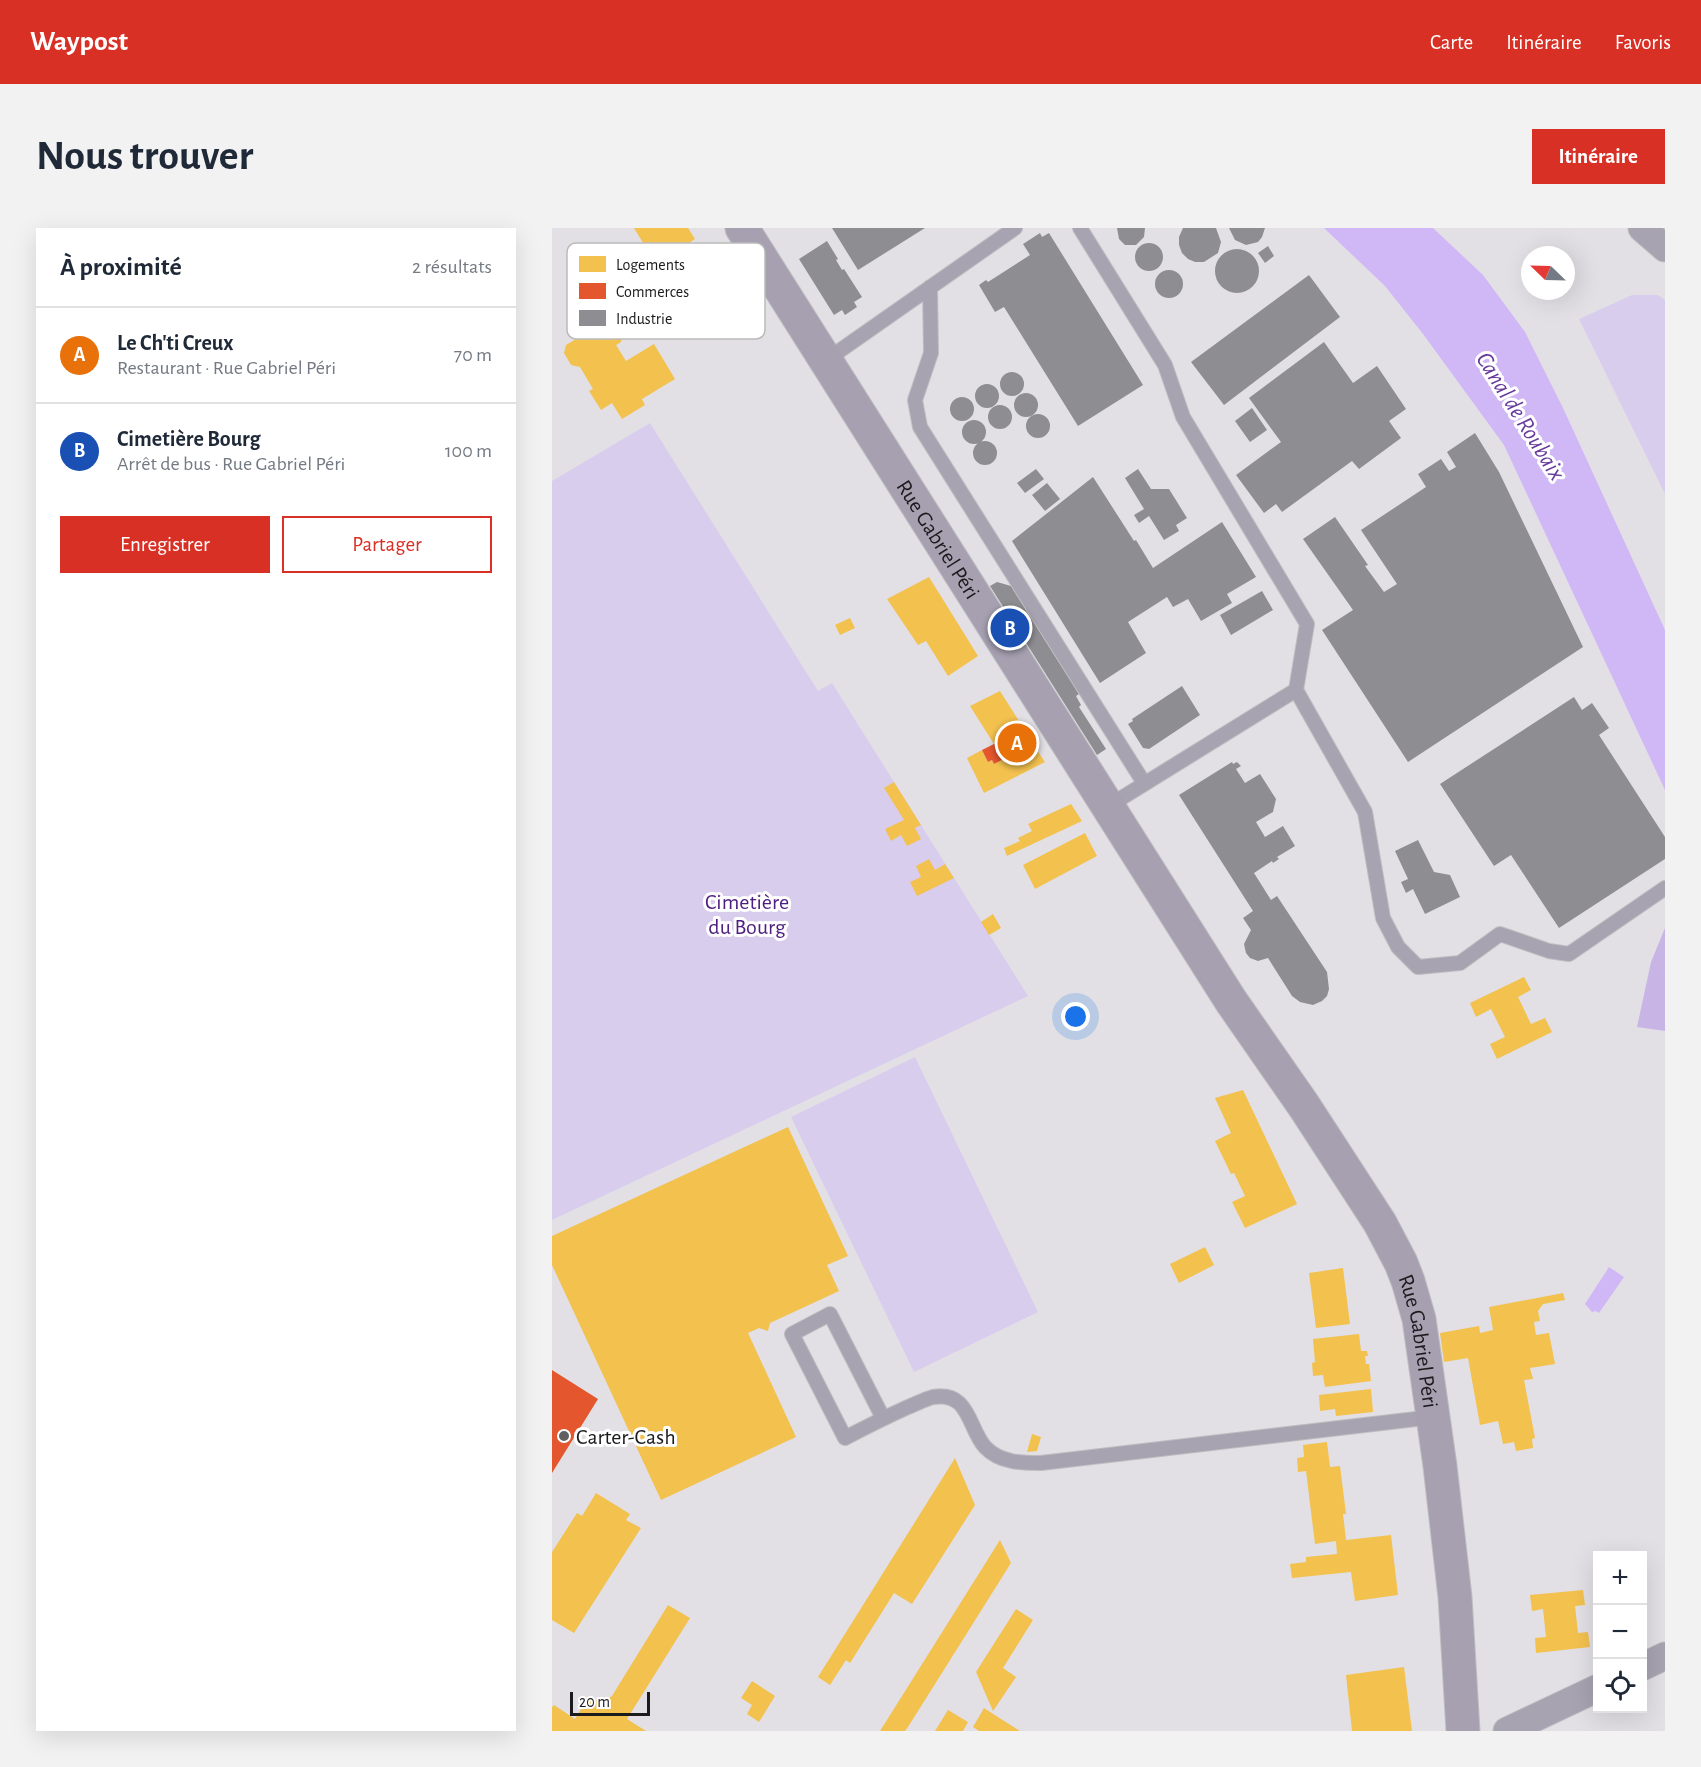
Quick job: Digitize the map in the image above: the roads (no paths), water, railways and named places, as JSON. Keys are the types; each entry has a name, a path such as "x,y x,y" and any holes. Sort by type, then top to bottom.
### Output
{"main road":[{"name":"Rue Gabriel Péri","path":"742,228 751,243"},
{"name":"Rue Gabriel Péri","path":"765,265 1231,1001 1264,1068 1382,1264 1398,1311 1424,1418 1441,1615 1462,1731"}],"street":[{"path":"1642,228 1665,248"},
{"path":"1647,1665 1665,1656"},
{"path":"1507,1731 1593,1690"}],"lane":[{"path":"825,361 1015,228"},
{"path":"1080,228 1165,365 1183,417 1307,624 1296,690 1365,812 1383,918 1398,947 1418,967 1460,963 1500,934 1549,951 1569,954 1665,888"},
{"path":"930,287 931,353 915,400 920,428 1144,783"},
{"path":"1107,807 1296,690"},
{"path":"884,1418 830,1314 792,1334 845,1438 933,1397 950,1398 964,1407 986,1448 1004,1459 1028,1463 1424,1418"}],"water":[{"name":"Canal de Roubaix","path":"1324,228 1433,228 1483,275 1525,332 1563,408 1665,630 1665,790 1504,445 1385,286"},
{"path":"1609,1267 1624,1277 1599,1313 1592,1312 1585,1304"}],"place":[{"name":"Cimetière Bourg","path":"1010,628"},
{"name":"Le Ch'ti Creux","path":"1017,743"},
{"name":"Carter-Cash","path":"564,1436"}],"park label":[{"name":"Cimetière du Bourg","path":"747,914"}]}
